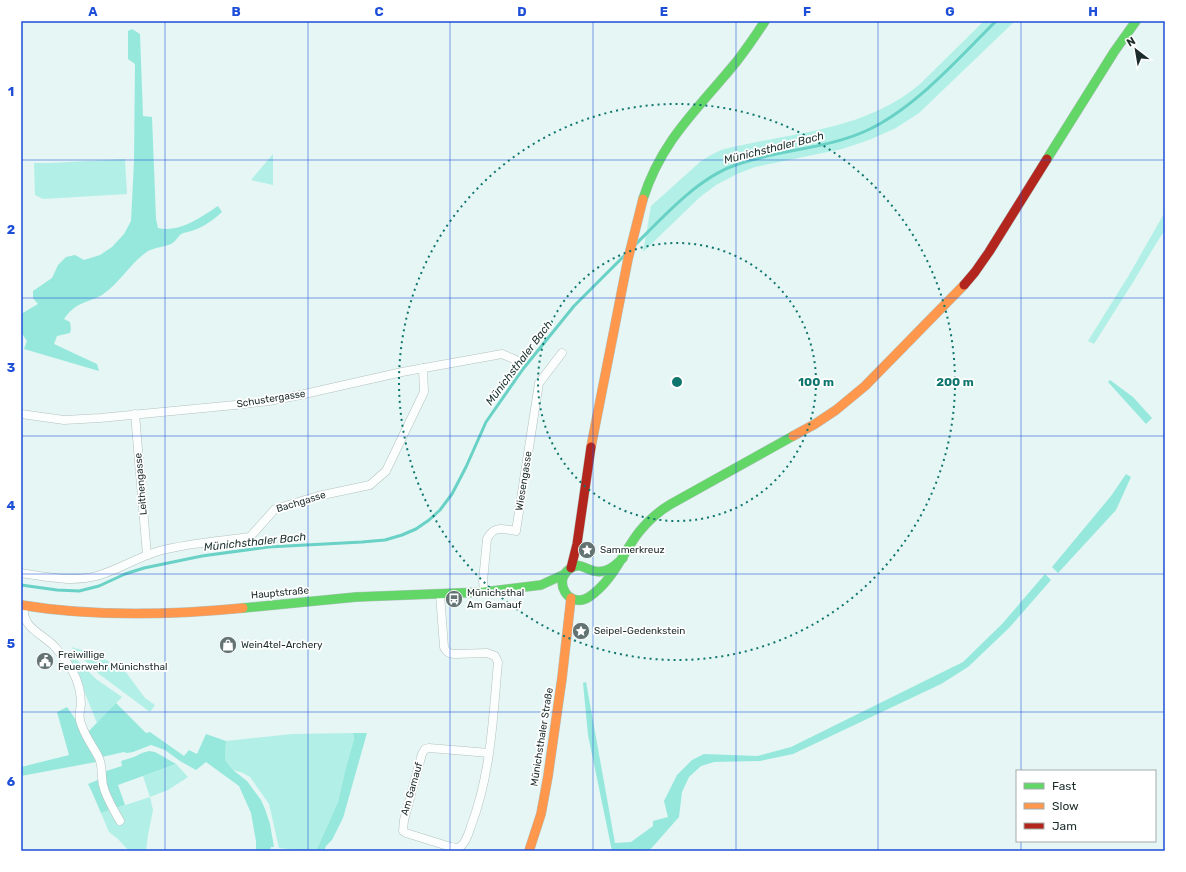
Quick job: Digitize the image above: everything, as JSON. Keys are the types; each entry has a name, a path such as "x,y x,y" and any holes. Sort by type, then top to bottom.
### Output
{"street":[{"path":"578,539 583,557 597,580 597,586 591,595 584,600 576,600 565,593 563,589 563,579 575,557 601,387 633,239 648,184 662,153 683,122 731,69 749,46 765,21"},
{"name":"Münichsthaler Straße","path":"569,625 581,604 613,573 634,539 646,523 657,513 815,424 836,410 866,386 957,293 989,252 1114,52 1136,21"},
{"name":"Wiesengasse","path":"484,592 483,581 487,539 494,530 501,529 516,531 539,383 562,353"},
{"name":"Schustergasse","path":"21,414 64,420 269,401 423,368 502,354 516,360"},
{"name":"Bachgasse","path":"21,573 76,579 89,578 100,575 147,554 204,543 250,537 275,509 318,496 370,485 386,471 424,392 423,368"},
{"name":"Leithengasse","path":"135,414 147,554"},
{"path":"568,571 577,566 583,566 599,572 611,569 623,558"},
{"name":"Hauptstraße","path":"541,585 568,571"},
{"name":"Hauptstraße","path":"23,605 45,610 81,612 181,612 356,597 484,592 541,585 563,589"},
{"name":"Am Gamauf","path":"440,594 444,646 446,651 450,654 487,653 495,656 498,662 489,753 481,798 462,846 457,848 403,831 404,820 422,754 425,749 429,748 489,753"},
{"name":"Münichsthaler Straße","path":"529,851 539,819 548,777 572,605 571,598"},
{"path":"23,605 23,614 28,622 38,633 55,647 68,665 78,683 81,699 80,719 90,743 99,759 103,786 106,795 120,821"}],"green space":[{"path":"984,21 1015,21 919,113 896,128 869,140 842,149 755,167 737,174 716,185 700,197 643,252 651,206 701,161 721,150 825,128 875,112 898,100 920,84"},
{"path":"132,29 140,34 143,116 152,117 156,219 158,228 166,229 182,226 190,223 218,206 222,212 202,227 181,234 171,244 148,251 102,295 77,306 64,319 70,322 70,333 57,336 54,344 97,364 99,371 24,349 27,341 21,332 21,314 38,304 33,298 33,291 52,278 58,265 66,257 75,255 84,260 100,255 112,247 124,234 131,221 134,161 135,64 128,59 128,31"},
{"path":"273,154 273,185 251,180"},
{"path":"125,159 127,194 43,199 35,195 34,163"},
{"path":"1165,212 1165,230 1094,344 1088,341 1129,275"},
{"path":"1110,380 1133,397 1152,418 1146,424 1108,382"},
{"path":"1126,474 1131,477 1116,510 1058,573 1052,567 1111,496"},
{"path":"1045,574 1051,580 1009,628 968,667 941,684 793,754 760,761 714,762 701,766 689,777 682,792 679,817 649,851 612,851 588,735 583,683 586,682 615,843 631,842 653,826 653,821 668,817 664,801 677,775 692,760 704,754 757,756 791,747 963,662 1002,624"},
{"path":"71,647 96,654 125,671 145,698 155,705 150,712 99,674"},
{"path":"66,651 96,679 122,697 97,723 82,686 62,652"},
{"path":"116,703 146,733 150,732 184,756 189,750 197,754 206,734 226,741 225,760 233,770 247,781 261,800 270,824 274,847 271,847 270,851 256,851 256,841 251,813 239,786 206,762 196,770 165,750 151,745 133,752 124,752 102,757 88,732"},
{"path":"67,707 78,723 96,762 21,776 21,767 69,755 57,712"},
{"path":"353,733 354,739 338,802 316,851 296,851 279,848 269,804 250,777 233,770 225,760 226,741 292,734"},
{"path":"353,733 367,733 343,818 332,840 326,846 324,851 316,851 338,802 354,739"},
{"path":"149,751 155,752 176,764 118,785 125,805 101,813 88,784 105,777 106,771 122,766 121,761"},
{"path":"176,764 188,777 168,790 150,797 143,776"},
{"path":"150,797 153,810 146,850 129,851 109,832 101,813"}],"waterway":[{"name":"Münichsthaler Bach","path":"635,245 681,200 706,180 720,172 750,160 854,136 887,119 904,108 937,80 996,21"},
{"name":"Münichsthaler Bach","path":"21,585 57,590 79,591 99,586 125,574 144,568 202,556 268,547 385,540 416,529 440,510 452,494 486,422 523,369 574,306 625,255"}],"traffic: fast":[{"path":"643,199 660,159 671,141 737,61 765,21"},
{"path":"1047,159 1114,52 1136,21"},
{"path":"623,558 620,561 617,564 606,570 598,572 580,566 574,566 565,573 563,579 565,592 569,597 575,600 582,600 589,597 605,583 617,567 622,558 627,549 639,532 658,513 671,504 793,436"},
{"path":"243,608 356,597 484,592 541,585 565,574"}],"traffic: slow":[{"path":"591,447 628,259 643,199"},
{"path":"793,436 836,410 865,386 964,285"},
{"path":"529,851 541,814 548,776 562,678 571,598"},
{"path":"21,605 76,612 132,614 243,608"}],"traffic: jam":[{"path":"964,285 989,252 1047,159"},
{"path":"571,568 577,544 591,447"}],"place":[{"name":"Sammerkreuz","path":"587,550"},
{"name":"Münichsthal Am Gamauf","path":"454,599"},
{"name":"Seipel-Gedenkstein","path":"581,631"},
{"name":"Wein4tel-Archery","path":"228,645"},
{"name":"Freiwillige Feuerwehr Münichsthal","path":"45,661"}]}
